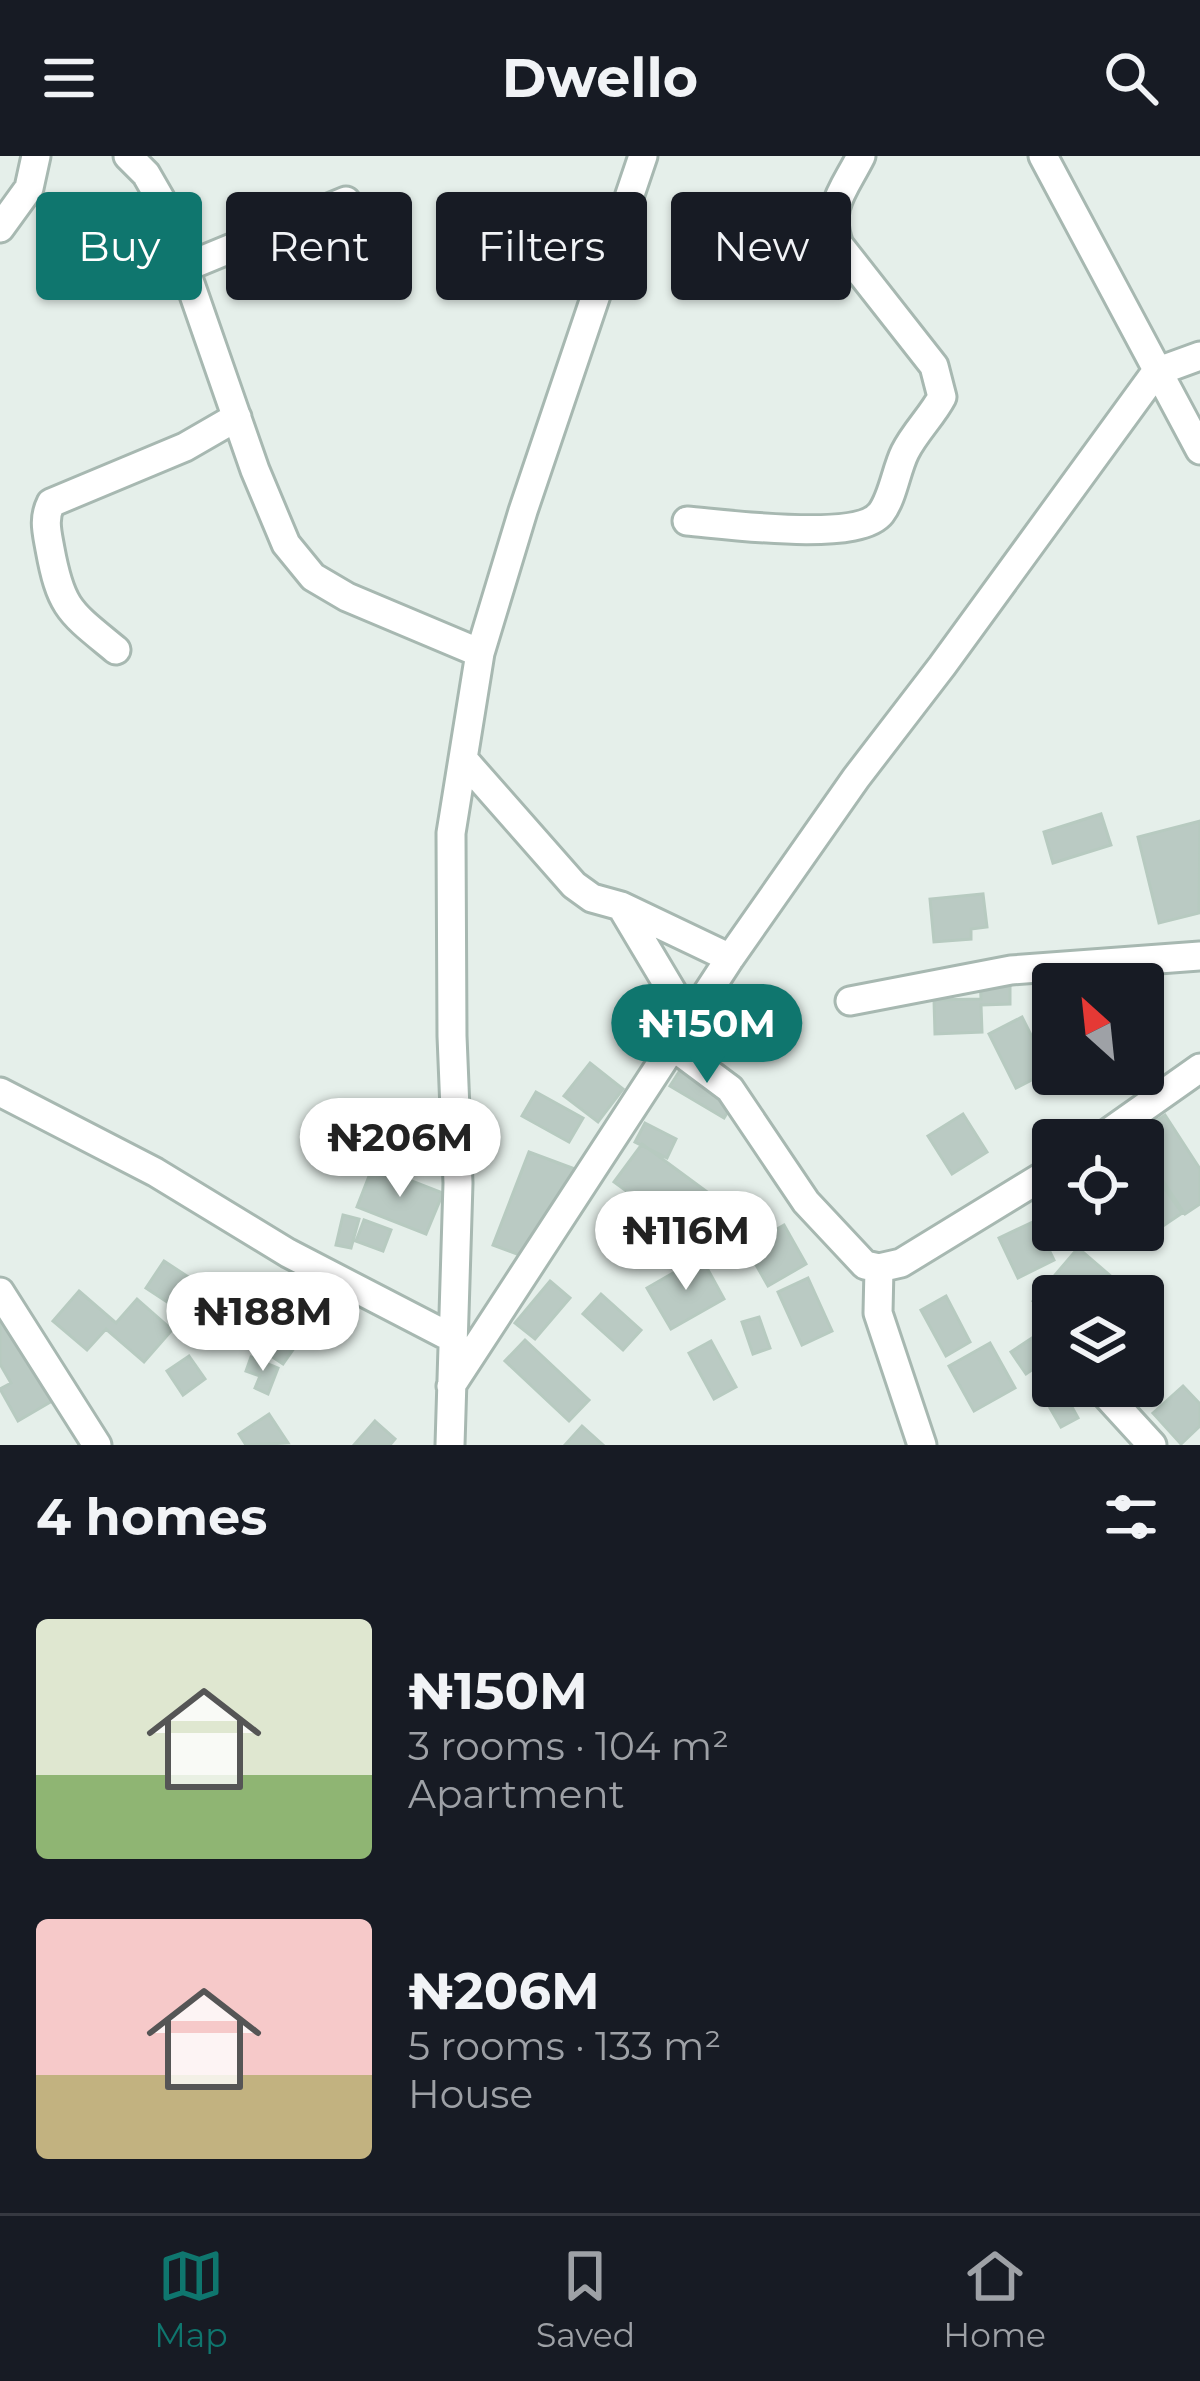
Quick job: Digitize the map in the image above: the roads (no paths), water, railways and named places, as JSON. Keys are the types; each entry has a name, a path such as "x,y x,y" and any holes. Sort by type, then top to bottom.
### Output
{"street":[{"path":"0,228 29,188 36,156"},
{"path":"450,1445 458,1183 452,833 480,653 643,156"},
{"path":"687,521 780,528 865,524 880,514 907,448 943,398 934,366 838,245 832,212 861,156"},
{"path":"1043,156 1200,450"},
{"path":"145,162 158,192"},
{"path":"197,300 286,544 313,577 347,597 480,653"},
{"path":"451,1386 730,958 856,778 1156,372 1200,356"},
{"path":"116,650 58,595 46,514 52,502 185,447 237,417"},
{"path":"464,760 574,885 592,898 621,906 730,958"},
{"path":"621,906 689,1020"},
{"path":"850,1000 1011,970 1200,956"},
{"path":"675,1048 730,1088 806,1202 865,1265 879,1268 901,1263 1032,1183"},
{"path":"1128,1119 1200,1068"},
{"path":"0,1092 155,1172 289,1253 450,1337"},
{"path":"879,1268 878,1312 922,1445"},
{"path":"0,1292 97,1445"},
{"path":"1117,1407 1152,1445"}]}
